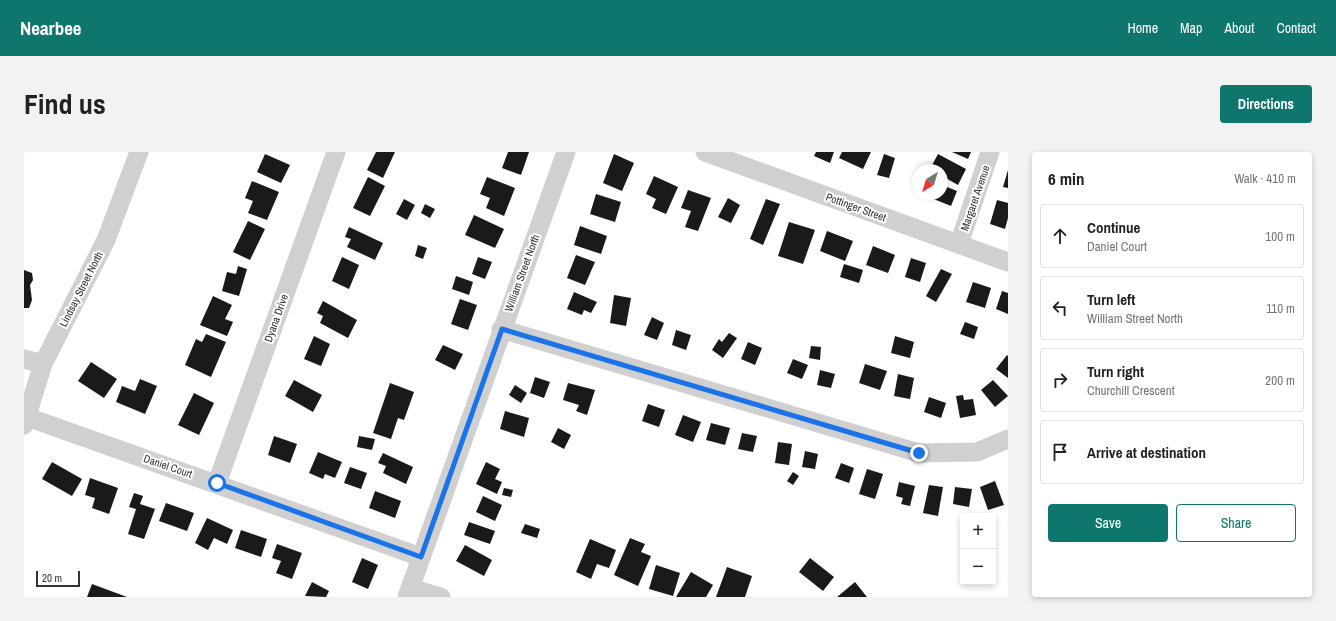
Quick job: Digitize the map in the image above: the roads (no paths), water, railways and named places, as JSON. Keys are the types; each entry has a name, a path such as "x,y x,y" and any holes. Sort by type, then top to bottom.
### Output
{"street":[{"name":"Lindsay Street North","path":"26,421 43,364 106,240 139,152"},
{"name":"Dyana Drive","path":"217,483 336,152"},
{"name":"William Street North","path":"408,593 566,152"},
{"name":"Pottinger Street","path":"705,152 1008,262"},
{"name":"Margaret Avenue","path":"959,244 990,152"},
{"path":"502,329 919,453 977,452 1008,439"},
{"path":"24,359 43,364"},
{"name":"Daniel Court","path":"26,421 217,483 421,557"},
{"path":"408,593 441,597"}]}
